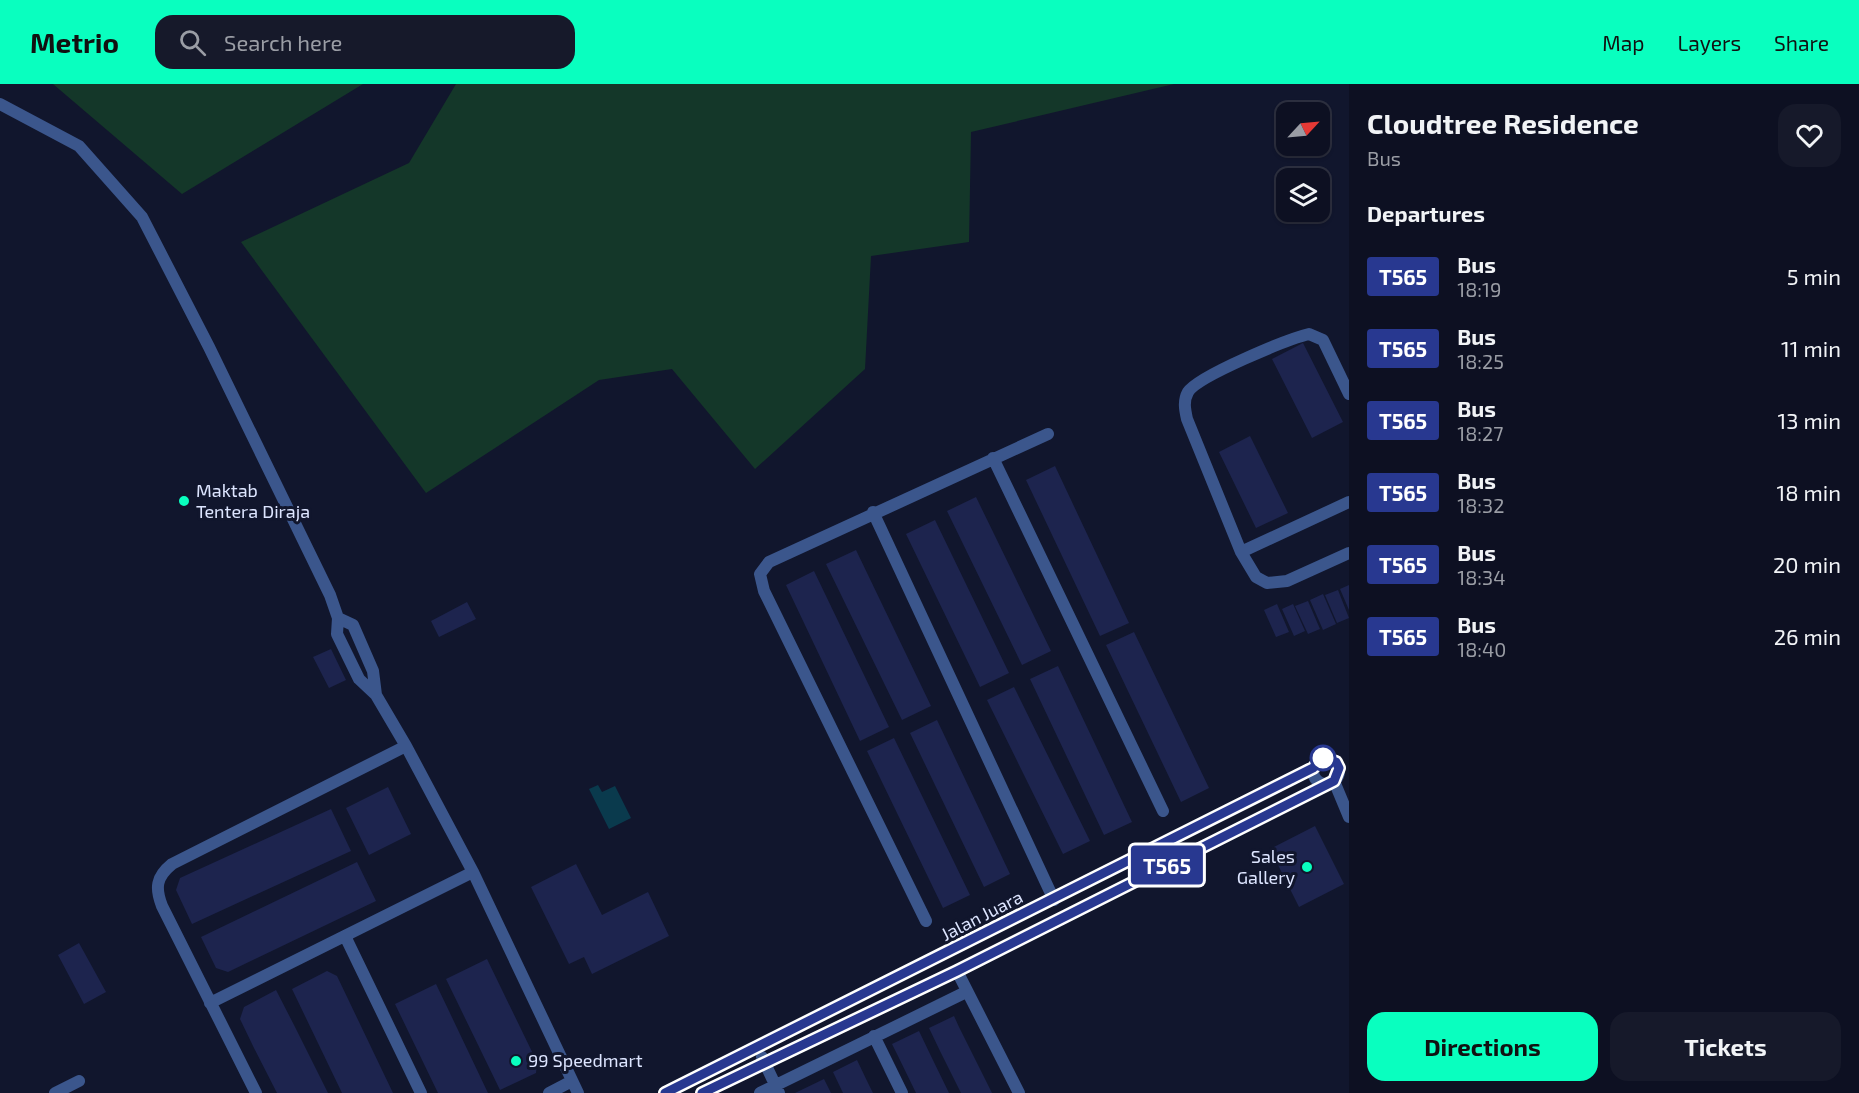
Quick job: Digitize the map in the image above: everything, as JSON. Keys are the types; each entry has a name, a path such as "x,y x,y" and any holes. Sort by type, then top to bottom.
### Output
{"street":[{"path":"0,104 79,146 142,217 225,379 330,595 339,618 337,634 359,679 376,695 473,872 578,1093"},
{"path":"1349,394 1323,340 1309,334 1207,377 1187,393 1184,405 1187,419 1241,552 1256,577 1267,583 1287,581 1349,553"},
{"path":"926,921 764,591 760,574 769,562 873,512 1048,434"},
{"path":"993,459 1162,811"},
{"path":"1241,552 1349,502"},
{"path":"873,512 1054,900"},
{"path":"339,618 352,626 373,671 376,695"},
{"path":"256,1093 159,899 157,881 164,870 406,746"},
{"path":"1323,758 1336,762 1339,768 1334,781 1328,784 1316,780 1313,768 1323,758"},
{"name":"Jalan Juara","path":"665,1093 1054,900 1313,768"},
{"path":"1334,781 1349,817"},
{"name":"Jalan Juara","path":"702,1093 957,971 1334,781"},
{"path":"210,1003 473,872"},
{"path":"345,936 421,1093"},
{"path":"957,971 1019,1093"},
{"path":"760,1093 777,1089 874,1036 966,992"},
{"path":"874,1036 902,1093"},
{"path":"758,1048 777,1089"},
{"path":"55,1093 79,1081"},
{"path":"549,1093 572,1081"}],"green space":[{"path":"53,84 363,84 182,194"},
{"path":"456,84 1174,84 971,132 969,242 871,256 865,369 755,469 672,369 599,380 426,493 241,242 409,163"}],"water":[{"path":"598,785 602,792 615,786 631,818 609,829 589,789"}],"building":[{"path":"1303,343 1343,422 1312,438 1272,359"},
{"path":"1250,436 1288,513 1256,528 1219,452"},
{"path":"1055,466 1129,623 1100,636 1026,480"},
{"path":"976,497 1051,651 1022,665 947,511"},
{"path":"935,520 1009,673 980,687 906,534"},
{"path":"856,550 931,706 902,720 826,564"},
{"path":"814,571 889,727 860,741 786,585"},
{"path":"1349,585 1349,610 1340,589"},
{"path":"1338,590 1349,618 1337,623 1325,595"},
{"path":"1323,594 1336,624 1323,630 1310,600"},
{"path":"1308,601 1320,629 1308,634 1295,606"},
{"path":"467,602 476,619 439,637 431,621"},
{"path":"1277,604 1289,632 1276,637 1264,610"},
{"path":"1293,604 1305,631 1294,636 1282,609"},
{"path":"1134,632 1209,788 1181,802 1106,645"},
{"path":"331,649 346,680 329,688 313,657"},
{"path":"1058,666 1132,822 1104,835 1030,679"},
{"path":"1014,687 1090,841 1063,854 987,700"},
{"path":"937,720 1010,874 984,887 910,733"},
{"path":"894,738 970,895 943,908 867,751"},
{"path":"388,787 411,834 369,855 346,808"},
{"path":"331,809 351,851 192,924 176,890 180,878"},
{"name":"Sales Gallery","path":"1315,826 1344,884 1299,907 1270,849"},
{"path":"357,862 376,901 228,972 216,968 201,937"},
{"path":"576,864 602,915 648,892 669,936 592,974 584,957 569,964 531,887"},
{"path":"79,943 106,992 84,1004 58,955"},
{"path":"487,959 537,1062 536,1073 500,1090 446,979"},
{"path":"327,971 337,976 393,1093 342,1093 292,989"},
{"path":"436,984 488,1093 438,1093 395,1004"},
{"path":"276,990 328,1093 277,1093 253,1046 240,1019 244,1007"},
{"path":"954,1016 992,1093 961,1093 940,1051 929,1028"},
{"path":"919,1031 949,1093 916,1093 892,1044"},
{"path":"857,1060 873,1093 843,1093 833,1072"},
{"path":"824,1079 831,1093 795,1093"}],"bus line":[{"name":"T565","path":"665,1093 1054,900 1313,768 1316,762 1323,758 1330,758 1336,762 1339,768 1338,776 1334,781 957,971 702,1093"}],"place":[{"name":"Maktab Tentera Diraja","path":"184,501"},
{"name":"Sales Gallery","path":"1307,867"},
{"name":"99 Speedmart","path":"516,1061"}]}
